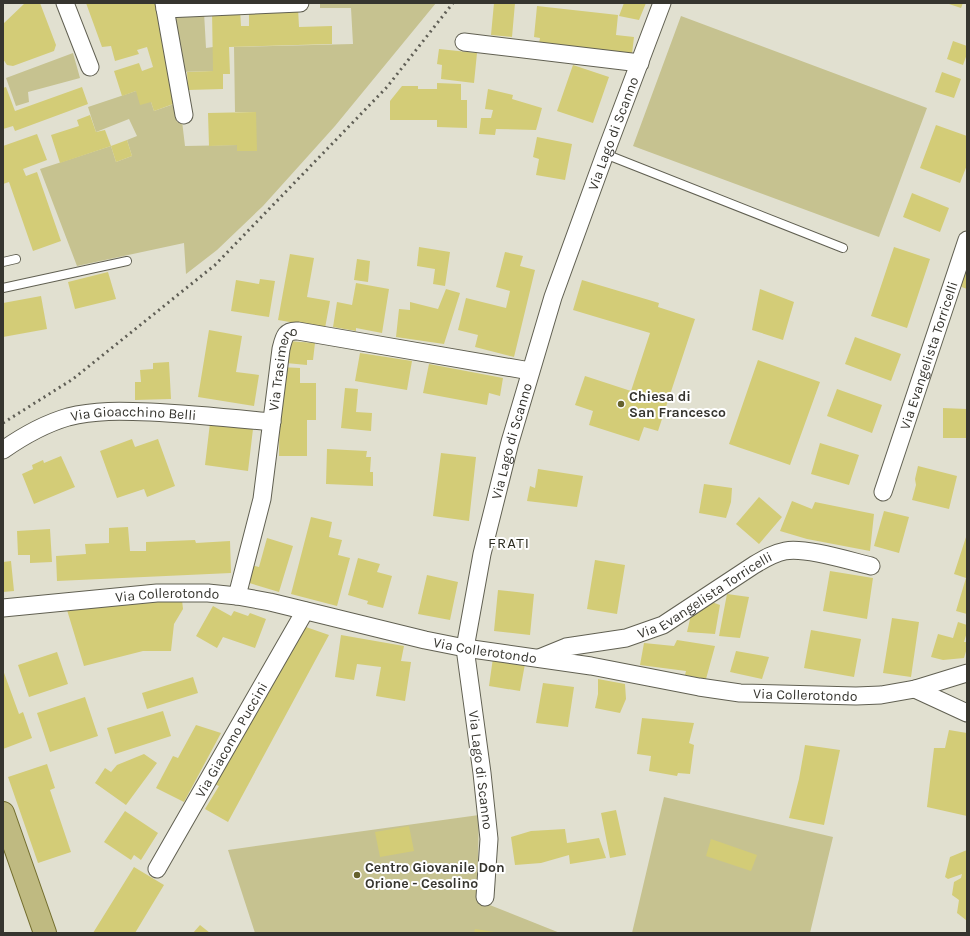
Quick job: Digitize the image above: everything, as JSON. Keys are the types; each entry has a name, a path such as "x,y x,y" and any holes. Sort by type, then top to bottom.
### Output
{"main road":[{"path":"5,827 45,933"}],"street":[{"path":"65,3 90,67"},
{"path":"184,115 165,6 300,3"},
{"name":"Via Lago di Scanno","path":"485,897 489,839 482,773 464,648 482,554 496,494 530,370 559,280 662,3"},
{"path":"464,42 640,63"},
{"name":"Via Evangelista Torricelli","path":"883,492 967,240"},
{"name":"Via Trasimeno","path":"237,596 260,509 281,349 287,333 292,330 530,370"},
{"name":"Via Gioacchino Belli","path":"3,450 22,437 40,428 67,417 95,412 116,411 177,413 272,422"},
{"name":"Via Evangelista Torricelli","path":"539,658 566,648 631,636 663,625 759,562 784,551 804,551 871,566"},
{"name":"Via Collerotondo","path":"3,608 144,593 176,592 237,596 270,602 425,640 464,648 597,667 699,687 740,693 869,696 892,694 967,673"},
{"name":"Via Giacomo Puccini","path":"157,869 305,611"},
{"path":"914,689 967,713"}],"lane":[{"path":"605,154 843,248"},
{"path":"3,262 16,259"},
{"path":"3,288 127,261"}],"shaded area":[{"path":"320,3 436,3 335,126 263,206 217,250 186,274 184,243 77,266 40,169 111,146 116,162 132,156 127,140 137,136 129,119 96,132 88,107 136,91 151,102 154,111 174,104 177,122 182,121 185,146 237,145 237,151 256,151 256,112 235,112 234,47 353,44 351,8 320,8"},
{"path":"170,12 204,12 206,48 213,47 213,71 179,72"},
{"path":"681,16 927,108 879,237 633,146"},
{"path":"73,53 80,78 28,92 29,102 16,106 6,78"},
{"path":"664,797 833,837 810,933 632,933"},
{"name":"Centro Giovanile Don Orione - Cesolino","path":"479,815 477,900 560,933 255,933 228,850"}],"building":[{"path":"25,3 40,3 56,45 54,51 13,66 7,65 3,59 3,24"},
{"path":"86,3 156,3 176,103 154,111 151,102 140,105 136,91 122,96 114,71 139,63 142,71 153,67 147,47 137,50 139,54 115,61 111,46 102,47"},
{"path":"494,3 515,3 512,37 491,35"},
{"path":"624,3 646,3 639,20 619,16"},
{"path":"946,3 963,3 961,8"},
{"path":"537,6 618,15 616,35 634,37 632,54 539,43 540,38 534,37"},
{"path":"298,8 299,27 332,26 332,44 229,47 230,74 223,74 223,89 188,90 187,72 213,71 212,10 240,9 241,26 249,26 249,10"},
{"path":"953,41 967,46 967,54 963,65 947,59"},
{"path":"439,49 477,53 474,83 441,79 442,65 437,64"},
{"path":"573,65 609,77 593,123 557,111"},
{"path":"942,72 961,79 954,98 935,92"},
{"path":"437,83 461,84 461,100 467,100 467,128 437,127 437,120 390,120 390,101 402,86 418,86 418,89 437,89"},
{"path":"6,87 15,111 82,87 88,104 15,131 13,126 3,129 3,88"},
{"path":"488,89 513,95 512,99 542,108 536,130 496,129 495,135 479,134 481,118 491,118 493,110 485,109"},
{"path":"256,112 257,151 237,151 237,145 209,146 208,113"},
{"path":"90,115 96,132 105,130 111,146 60,163 51,135 79,126 77,120"},
{"path":"936,125 967,136 967,165 960,183 920,168"},
{"path":"37,134 47,160 23,169 26,176 37,172 61,241 33,251 9,182 3,184 3,146"},
{"path":"537,137 572,144 565,180 536,175 539,159 533,157"},
{"path":"127,140 132,156 116,162 111,146"},
{"path":"912,193 949,208 940,232 903,217"},
{"path":"419,247 450,252 445,286 433,284 435,269 417,266"},
{"path":"894,247 930,259 907,328 871,316"},
{"path":"505,252 523,256 520,266 535,270 514,357 475,347 478,335 458,330 466,298 506,308 510,291 496,287"},
{"path":"290,254 314,258 307,297 330,301 325,328 278,320"},
{"path":"357,259 370,261 368,282 354,280"},
{"path":"967,264 967,289 959,286"},
{"path":"108,272 116,299 75,309 68,282"},
{"path":"260,279 275,281 269,317 231,311 236,280 259,284"},
{"path":"582,280 659,303 658,307 695,319 658,431 644,427 639,441 589,425 593,411 575,405 585,376 631,391 650,333 573,310"},
{"path":"356,283 389,289 382,333 356,328 356,331 333,327 337,302 352,305"},
{"path":"446,289 460,293 444,344 396,337 399,309 410,310 410,302 438,309"},
{"path":"760,289 794,302 783,340 752,330"},
{"path":"41,296 47,329 3,337 3,303"},
{"path":"209,330 242,336 236,372 259,375 254,406 198,397"},
{"path":"855,337 901,354 891,381 845,364"},
{"path":"288,341 315,343 313,360 307,360 307,365 286,363"},
{"path":"360,353 412,361 407,390 355,381"},
{"path":"758,360 820,382 790,465 729,444"},
{"path":"169,362 171,399 135,400 135,382 141,382 140,370 153,369 153,363"},
{"path":"429,364 503,378 500,396 489,393 487,405 423,393"},
{"path":"280,367 300,368 300,383 316,383 316,420 307,420 307,456 279,456"},
{"path":"345,388 358,389 356,412 372,413 371,431 341,428"},
{"path":"837,389 882,405 872,433 827,416"},
{"path":"943,408 967,409 967,438 943,438"},
{"path":"210,423 253,429 248,471 205,465"},
{"path":"132,439 135,447 158,439 175,486 147,497 144,489 117,498 100,451"},
{"path":"820,443 859,455 849,485 811,474"},
{"path":"327,449 367,451 366,457 371,457 370,472 373,472 373,486 326,484"},
{"path":"441,453 476,457 469,521 433,516"},
{"path":"61,456 75,487 34,504 22,474 33,469 32,465 43,460 44,463"},
{"path":"918,466 957,476 949,509 912,500 916,485 915,479"},
{"path":"538,469 583,476 577,507 527,501 530,486 535,488"},
{"path":"704,484 732,488 731,502 726,518 699,513"},
{"path":"759,497 782,517 759,544 736,524"},
{"path":"792,501 812,509 815,502 874,514 870,551 807,539 780,531"},
{"path":"884,511 909,517 899,553 874,546"},
{"path":"311,517 332,522 329,537 342,540 338,555 350,558 337,606 291,594"},
{"path":"128,527 130,551 146,551 146,542 195,540 196,543 230,541 231,573 57,581 56,556 86,554 85,544 109,543 109,528"},
{"path":"50,529 52,562 30,563 30,555 18,555 17,531"},
{"path":"967,534 967,614 956,611 966,578 954,574"},
{"path":"267,538 293,546 279,592 246,582 251,565 259,567"},
{"path":"358,558 380,564 377,572 392,576 383,608 367,604 368,601 348,595"},
{"path":"595,560 625,565 617,614 587,609"},
{"path":"11,561 14,591 3,592 3,562"},
{"path":"830,571 873,578 867,619 823,611"},
{"path":"427,575 458,582 450,620 418,614"},
{"path":"498,590 534,594 530,635 494,631"},
{"path":"727,594 749,597 740,638 719,636"},
{"path":"182,600 183,609 174,624 171,651 143,651 84,666 67,610"},
{"path":"709,601 720,605 715,634 687,632 691,615"},
{"path":"213,606 231,616 234,611 248,616 250,613 266,619 255,648 223,637 217,648 196,636"},
{"path":"892,618 919,622 911,677 883,673"},
{"path":"958,622 967,625 967,632 964,642 967,642 967,648 964,658 943,660 931,657 938,634 953,638"},
{"path":"303,626 329,635 228,822 205,809 219,786 212,783"},
{"path":"811,630 861,639 854,677 804,668"},
{"path":"341,635 404,646 401,661 411,662 405,701 376,696 381,667 357,664 354,680 335,677"},
{"path":"677,640 715,646 706,679 685,675 686,671 640,665 644,643 674,646"},
{"path":"736,651 769,657 762,679 730,672"},
{"path":"57,652 68,684 29,697 18,665"},
{"path":"493,658 525,664 520,691 489,686"},
{"path":"3,670 19,714 23,712 32,738 3,749"},
{"path":"193,677 198,693 147,709 142,693"},
{"path":"598,679 625,684 626,699 620,713 595,708 598,694"},
{"path":"543,683 574,687 568,727 536,723"},
{"path":"85,697 98,736 50,752 37,713"},
{"path":"163,711 171,736 115,754 107,728"},
{"path":"642,718 694,723 689,743 694,745 690,774 678,773 677,776 649,771 651,756 637,754"},
{"path":"196,725 221,733 184,802 156,788 173,756 178,758"},
{"path":"949,730 967,733 967,816 927,807 934,748 945,748"},
{"path":"805,745 840,750 824,825 789,818 799,779"},
{"path":"144,754 157,763 126,805 95,783 105,768 111,772 117,765"},
{"path":"47,764 55,788 50,790 71,852 38,863 8,777"},
{"path":"616,810 626,855 610,858 601,813"},
{"path":"125,811 158,833 141,860 134,855 131,860 104,842"},
{"path":"409,826 414,851 380,857 375,832"},
{"path":"565,829 567,843 599,838 606,858 570,864 569,855 541,863 515,865 511,837 531,831"},
{"path":"711,839 757,855 751,871 706,856"},
{"path":"967,850 966,920 957,913 959,900 952,895 954,882 961,878 962,874 948,879 945,877 950,857"},
{"path":"134,867 164,885 135,933 93,933"},
{"path":"200,925 210,933 193,933"},
{"path":"475,929 495,932 495,933 474,933"}],"railway":[{"path":"3,423 73,379 215,265 387,87 453,3"}],"place":[{"name":"Chiesa di San Francesco","path":"621,404"},
{"name":"Centro Giovanile Don Orione - Cesolino","path":"357,875"}],"district":[{"name":"FRATI","path":"509,543"}]}
